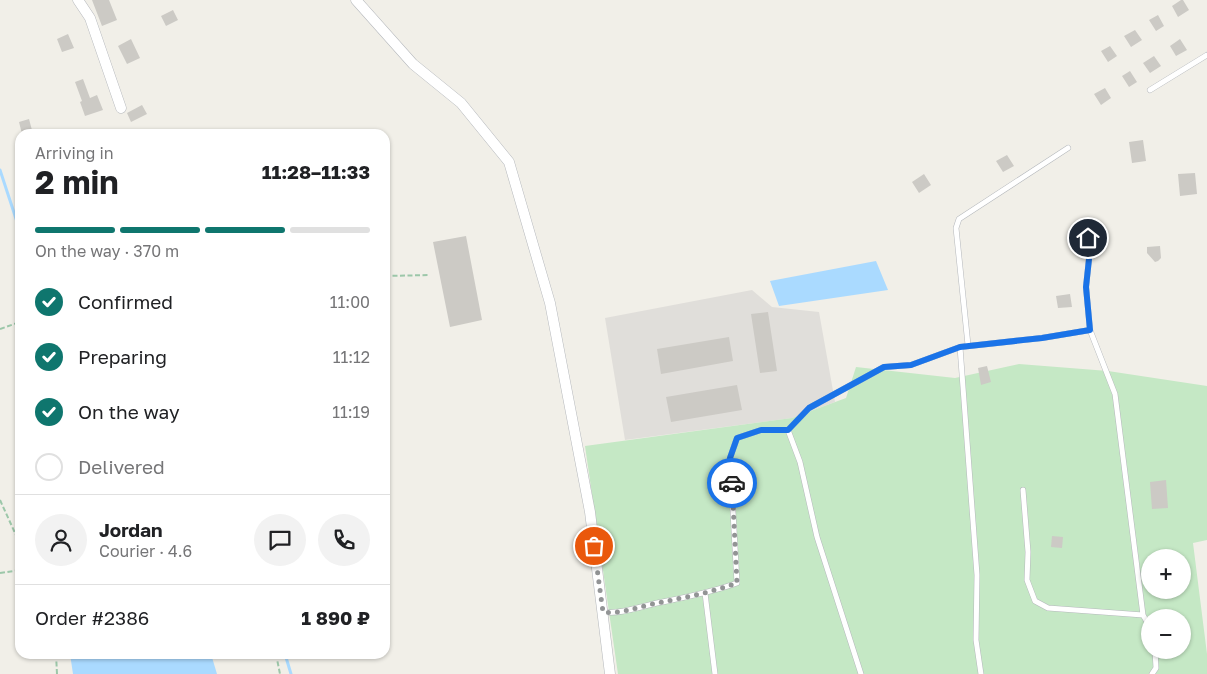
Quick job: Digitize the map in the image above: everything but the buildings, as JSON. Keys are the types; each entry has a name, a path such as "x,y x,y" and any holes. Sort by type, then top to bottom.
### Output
{"street":[{"path":"78,0 90,18 121,108"},
{"path":"356,0 413,64 461,103 509,162 550,303 590,512 610,674"}],"lane":[{"path":"1150,90 1207,55"},
{"path":"968,346 956,228 959,219 1068,148"},
{"path":"1088,238 1089,259 1086,287 1090,330 1115,394 1142,609"},
{"path":"603,612 617,614 634,608 705,593 737,583 730,458 737,438 761,430 788,430 809,408 884,367 911,365 960,347 1042,338 1090,330"},
{"path":"960,347 977,575 976,640 981,674"},
{"path":"788,430 800,462 817,537 861,674"},
{"path":"1023,490 1028,552 1028,580 1035,601 1048,608 1141,615"},
{"path":"705,593 715,674"},
{"path":"1152,674 1156,668 1156,659"}],"path":[{"path":"390,276 430,275"},
{"path":"0,330 15,324"},
{"path":"0,500 15,533"},
{"path":"0,573 15,571"},
{"path":"56,659 57,674"},
{"path":"277,659 280,674"}],"shaded area":[{"path":"752,290 772,307 819,312 835,402 792,418 625,440 605,318"}],"green space":[{"path":"1019,364 1108,371 1207,386 1207,540 1193,543 1207,654 1207,674 618,674 585,446 792,418 846,398 856,367 955,378"}],"water":[{"path":"876,261 888,290 779,306 770,281"},
{"path":"71,659 212,659 217,674 73,674"}],"waterway":[{"path":"0,170 15,216"},
{"path":"286,659 291,674"}],"way so far":[{"path":"594,546 603,612 617,614 634,608 716,591 737,583 732,483"}],"route":[{"path":"732,483 730,458 737,438 761,430 788,430 809,408 884,367 911,365 960,347 1042,338 1090,330 1086,287 1089,259 1088,238"}]}
